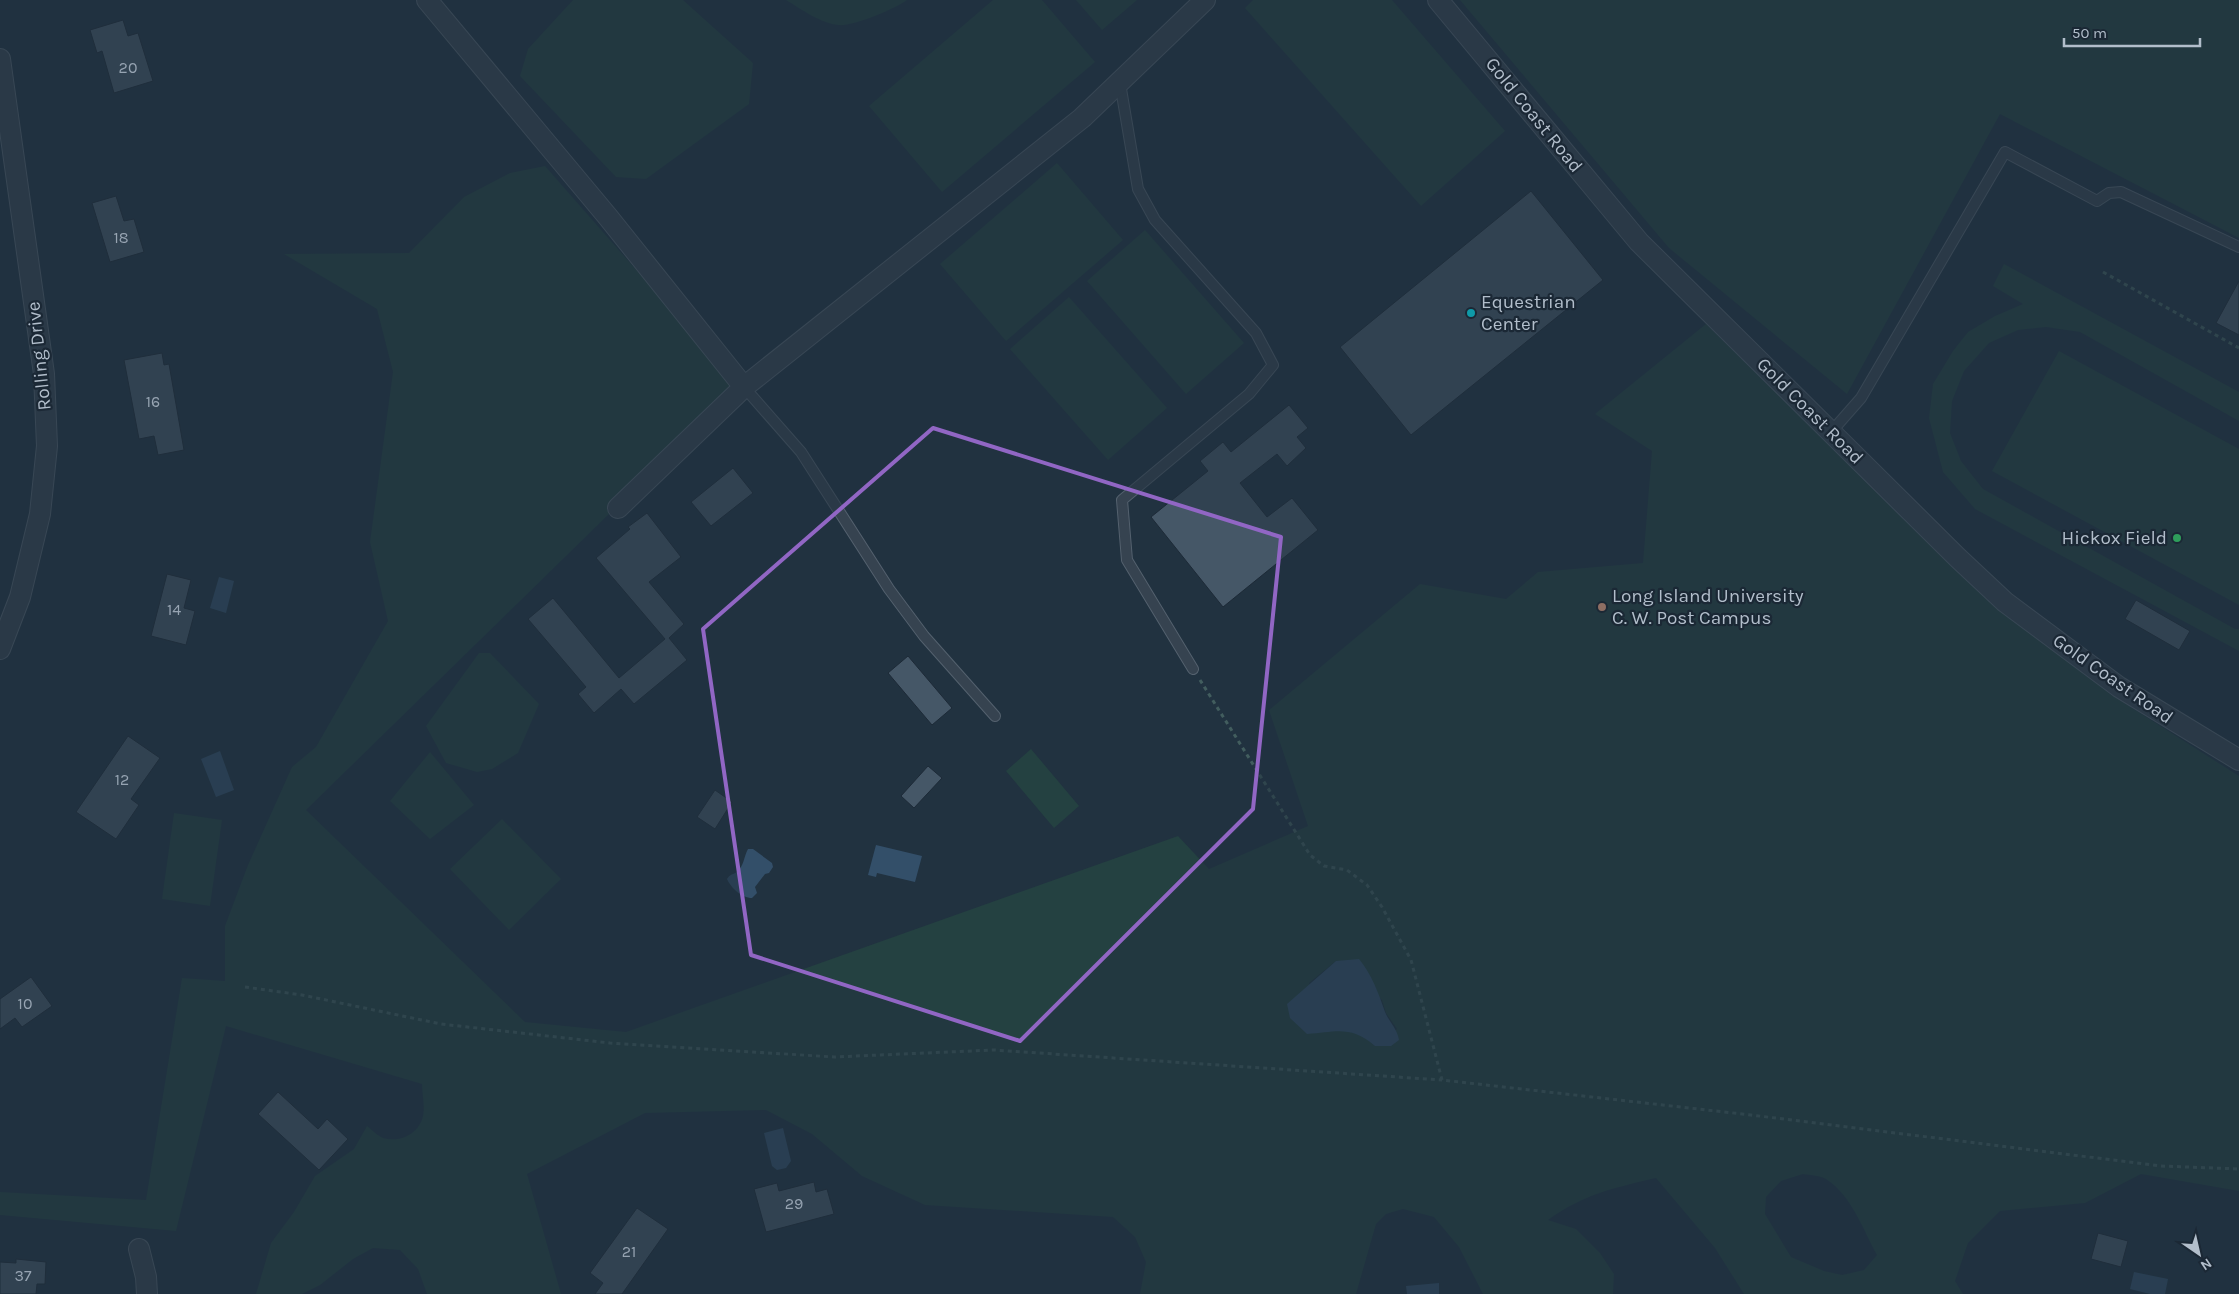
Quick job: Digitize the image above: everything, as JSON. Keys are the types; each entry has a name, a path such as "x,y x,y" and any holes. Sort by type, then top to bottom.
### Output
{"street":[{"path":"427,0 608,217 744,387"},
{"path":"618,508 744,387 1082,118 1205,0"},
{"name":"Gold Coast Road","path":"1438,0 1639,242 1832,431 1951,551 2005,602 2119,687 2239,760"},
{"name":"Rolling Drive","path":"0,59 44,374 47,446 38,521 20,597 0,649"},
{"path":"140,1249 147,1294"}],"lane":[{"path":"1120,83 1138,188 1156,220 1256,333 1273,365 1249,394 1122,500 1127,560 1193,669"},
{"path":"1832,431 1861,398 2005,152 2097,201 2109,193 2121,192 2239,247"},
{"path":"744,387 801,452 889,589 924,636 995,716"}],"path":[{"path":"2103,272 2239,348"},
{"path":"1193,669 1310,855 1324,866 1347,870 1367,885 1382,907 1411,960 1442,1080"},
{"path":"246,987 302,995 440,1024 610,1043 834,1057 994,1050 1442,1080 1761,1116 2161,1166 2239,1169"}],"highlighted area":[{"path":"933,428 1281,537 1253,809 1020,1041 751,955 703,629"}],"green space":[{"path":"573,0 683,0 753,63 749,104 646,179 616,177 520,76 528,49"},
{"path":"786,0 907,0 873,17 838,25 818,19"},
{"path":"993,0 1042,0 1095,62 942,192 869,106"},
{"path":"1076,0 1137,0 1102,30"},
{"path":"1253,0 1392,0 1505,131 1421,206 1245,8"},
{"path":"1460,0 2239,0 2239,238 2000,114 1847,394 1669,248"},
{"path":"1057,163 1123,240 1006,341 940,264"},
{"path":"545,166 739,387 306,810 525,1022 626,1032 1178,836 1209,869 1308,826 1269,710 1420,584 1506,599 1538,572 1643,563 1652,451 1595,414 1706,324 1950,563 2110,694 2239,776 2239,1191 2141,1174 2085,1203 2000,1211 1968,1243 1955,1281 1963,1294 1744,1294 1715,1248 1656,1178 1587,1198 1548,1220 1576,1229 1600,1253 1614,1274 1613,1294 1483,1294 1459,1247 1434,1217 1403,1209 1386,1214 1376,1224 1356,1294 1140,1294 1146,1262 1135,1237 1113,1217 925,1205 862,1176 812,1134 766,1110 645,1113 527,1174 561,1294 427,1294 418,1269 400,1250 373,1248 353,1259 320,1285 302,1294 256,1294 271,1243 294,1212 315,1176 354,1149 367,1126 381,1137 389,1139 402,1138 413,1132 423,1116 422,1084 226,1026 176,1231 0,1215 0,1192 146,1200 182,978 225,981 225,926 248,865 292,767 316,747 388,621 370,542 393,372 377,309 284,254 409,253 464,197 510,173","holes":["1336,961 1382,1000 1386,1013 1397,1029 1375,1046 1363,1036 1348,1031 1309,983","1803,1174 1826,1179 1835,1186 1850,1204 1877,1255 1864,1270 1842,1275 1824,1271 1791,1257 1765,1214 1766,1197 1781,1181"]},
{"path":"1145,230 1244,343 1186,394 1087,281"},
{"path":"2004,264 2239,392 2239,421 2080,332 2046,327 2018,330 1989,343 1964,371 1952,401 1950,433 1961,461 1983,489 2235,629 2239,629 2239,651 1975,509 1943,472 1929,418 1933,384 1953,351 1968,332 1995,316 2023,304 1993,286"},
{"path":"1069,297 1167,408 1108,460 1010,349"},
{"name":"Hickox Field","path":"2059,351 2239,449 2239,605 1992,471"},
{"path":"479,653 490,653 539,704 518,753 492,769 477,772 446,763 426,726"},
{"path":"1031,749 1079,806 1054,828 1006,771"},
{"path":"430,752 474,805 430,839 390,801"},
{"path":"174,813 222,820 210,906 162,899"},
{"path":"502,819 561,879 509,930 450,869"}],"water":[{"path":"219,577 234,581 226,613 210,608"},
{"path":"220,751 234,790 216,797 201,759"},
{"path":"876,845 922,856 915,882 877,873 876,877 868,875"},
{"path":"748,849 753,849 772,863 773,867 755,887 757,893 752,898 737,892 727,879 739,870"},
{"path":"1359,959 1371,978 1385,1012 1398,1036 1399,1040 1391,1046 1375,1046 1366,1039 1351,1032 1335,1031 1307,1034 1290,1018 1287,1004 1336,961"},
{"path":"783,1128 791,1161 786,1168 777,1170 772,1166 764,1133"},
{"path":"2134,1272 2168,1279 2165,1294 2150,1294 2130,1289"},
{"path":"1439,1283 1439,1294 1407,1294 1406,1286"}],"building":[{"path":"123,20 128,36 138,33 153,81 114,93 102,51 97,53 90,30"},
{"name":"Equestrian Center","path":"1531,191 1603,280 1411,435 1340,347"},
{"path":"116,196 124,221 134,219 144,252 110,262 92,203"},
{"path":"2239,281 2239,335 2216,323"},
{"path":"162,353 164,365 169,364 184,450 158,455 154,436 139,439 124,360"},
{"path":"1289,405 1308,428 1297,437 1306,448 1287,466 1277,454 1240,483 1267,517 1292,498 1318,530 1223,607 1151,517 1208,471 1200,461 1223,442 1231,452"},
{"path":"733,468 753,493 711,526 691,502"},
{"path":"647,513 681,557 649,582 684,624 669,638 687,660 634,704 621,689 594,713 578,694 586,687 528,619 553,598 619,678 665,639 596,558 630,529 628,527"},
{"path":"167,574 191,580 184,608 195,611 186,645 151,636"},
{"path":"2136,600 2190,631 2179,650 2125,619"},
{"path":"908,656 952,708 932,725 888,673"},
{"path":"128,736 160,758 131,799 139,805 116,839 76,812"},
{"path":"928,766 942,778 914,808 901,796"},
{"path":"715,790 732,802 715,829 697,817"},
{"path":"31,977 52,1006 22,1027 15,1018 0,1029 0,999"},
{"path":"278,1092 318,1129 327,1119 348,1139 319,1170 258,1114"},
{"path":"814,1182 816,1192 827,1189 834,1214 766,1232 754,1189 777,1183 779,1191"},
{"path":"637,1208 668,1229 622,1294 595,1294 603,1283 590,1273"},
{"path":"2098,1233 2128,1241 2121,1267 2091,1259"},
{"path":"16,1259 46,1262 45,1284 37,1284 36,1294 0,1294 0,1262 16,1263"}],"place":[{"name":"Equestrian Center","path":"1471,313"},
{"name":"Hickox Field","path":"2177,538"},
{"name":"Long Island University C. W. Post Campus","path":"1602,607"}]}
